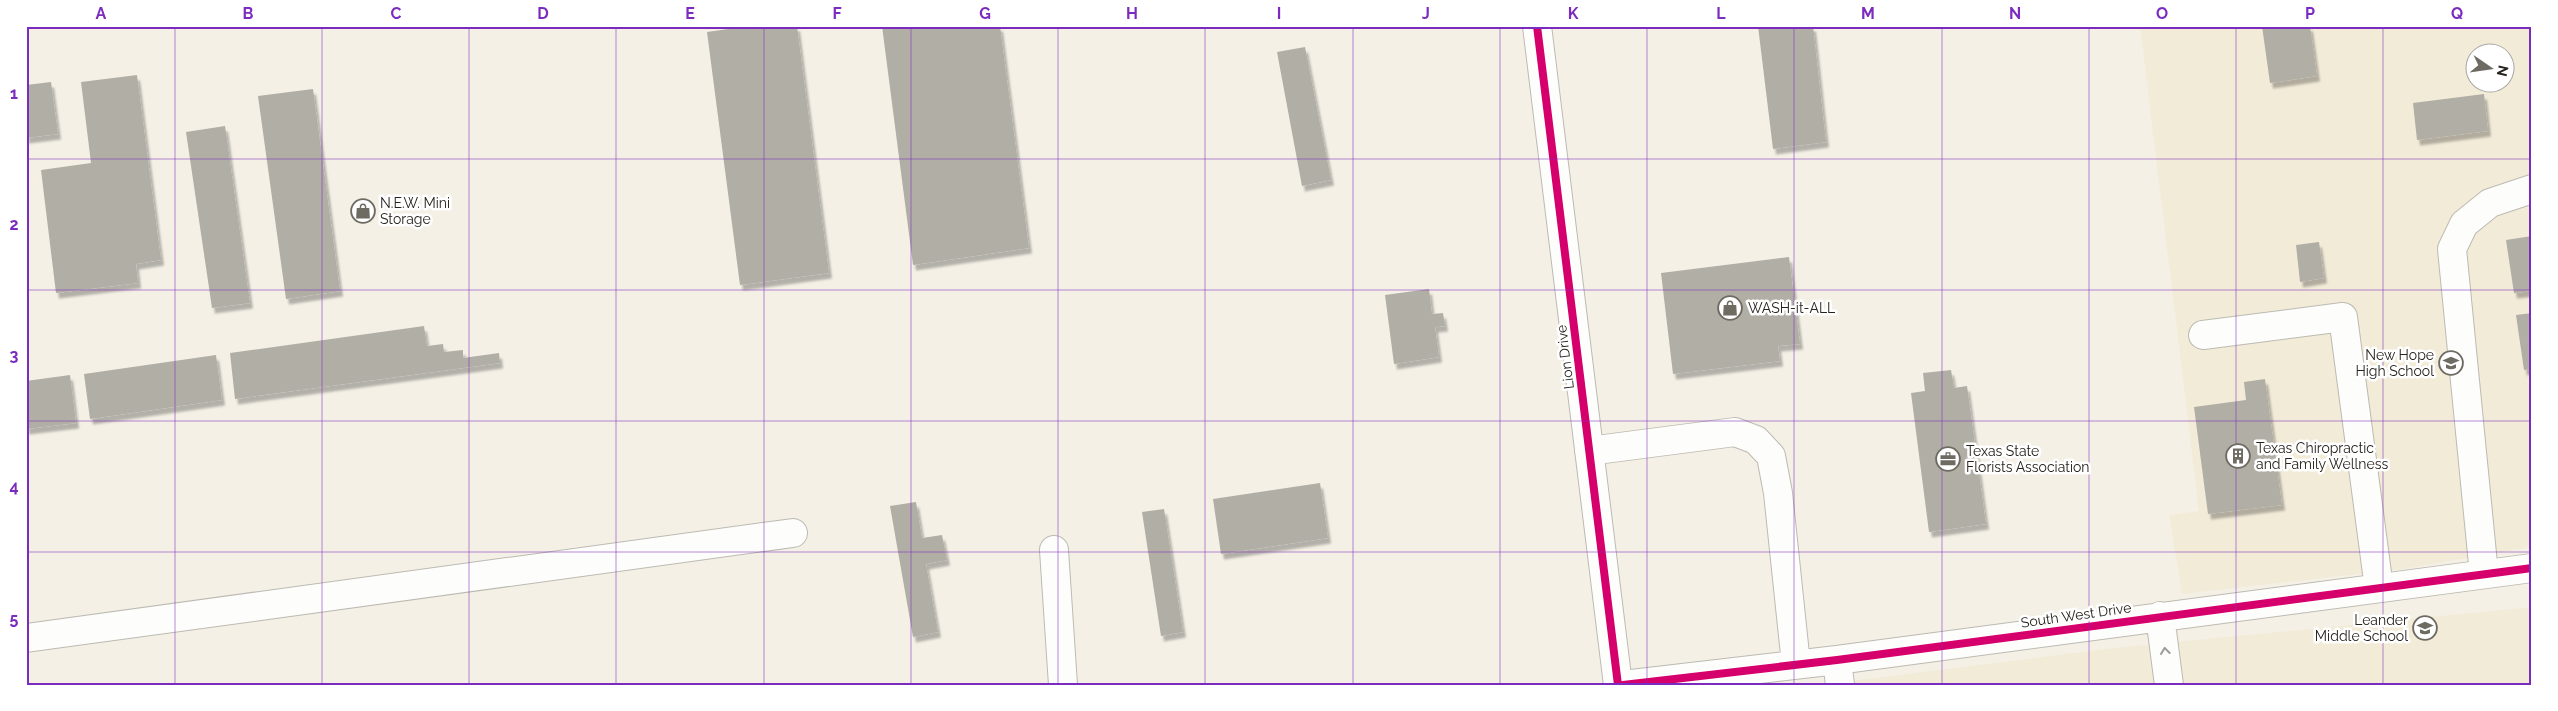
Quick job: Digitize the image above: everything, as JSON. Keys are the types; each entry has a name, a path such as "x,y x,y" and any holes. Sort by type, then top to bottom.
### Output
{"street":[{"name":"Lion Drive","path":"1537,26 1618,685"},
{"path":"2484,574 2452,249 2464,224 2490,203 2532,189"},
{"path":"2203,335 2343,317 2379,588"},
{"path":"1589,451 1735,432 1756,440 1771,456 1778,493 1796,664"},
{"path":"26,638 793,533"},
{"path":"1054,550 1063,685"},
{"name":"South West Drive","path":"1623,685 1796,664 1838,672 2160,616 2532,568"},
{"path":"2160,616 2169,685"}],"shaded area":[{"path":"2140,26 2532,26 2532,547 2403,569 2182,594 2169,515 2199,511"},
{"name":"Leander Middle School","path":"2532,607 2532,685 1819,685 2105,649"}],"building":[{"path":"749,26 797,26 829,273 740,285 707,32"},
{"path":"882,26 1000,26 1029,248 913,265"},
{"path":"1758,26 1813,26 1826,142 1773,149"},
{"path":"2262,26 2310,26 2317,76 2270,83"},
{"path":"1305,47 1331,180 1302,186 1277,52"},
{"path":"137,75 161,260 136,264 138,283 56,293 41,170 91,163 81,82"},
{"path":"51,82 58,134 26,138 26,85"},
{"path":"313,89 340,291 286,299 258,96"},
{"path":"2484,94 2488,131 2417,140 2413,103"},
{"path":"225,126 250,303 212,308 186,132"},
{"path":"2532,236 2532,291 2514,293 2506,240"},
{"path":"2319,242 2324,278 2300,282 2296,245"},
{"name":"WASH-it-ALL","path":"1789,257 1800,344 1778,346 1780,361 1673,374 1661,273"},
{"path":"1429,289 1432,314 1443,313 1445,326 1435,327 1439,357 1394,364 1385,295"},
{"path":"2532,313 2532,369 2524,370 2516,315"},
{"path":"424,326 427,346 443,344 444,352 463,350 463,358 499,353 500,363 235,399 230,353"},
{"path":"216,355 222,400 90,419 84,374"},
{"name":"Texas State Florists Association","path":"1951,370 1954,388 1967,386 1986,524 1929,532 1911,393 1925,391 1923,373"},
{"path":"70,375 76,423 26,429 26,381"},
{"name":"Texas Chiropractic and Family Wellness","path":"2265,379 2282,505 2208,514 2194,407 2246,400 2244,382"},
{"path":"1320,483 1328,538 1221,554 1213,499"},
{"path":"916,502 922,538 942,535 947,560 926,564 938,632 913,637 890,506"},
{"path":"1164,509 1183,632 1161,636 1142,512"}],"cycle path":[{"path":"1537,26 1618,685"},
{"path":"1623,685 1837,660 2532,568"}],"place":[{"name":"N.E.W. Mini Storage","path":"363,211"},
{"name":"WASH-it-ALL","path":"1730,308"},
{"name":"New Hope High School","path":"2451,363"},
{"name":"Texas Chiropractic and Family Wellness","path":"2238,456"},
{"name":"Texas State Florists Association","path":"1948,459"},
{"name":"Leander Middle School","path":"2425,628"}]}
